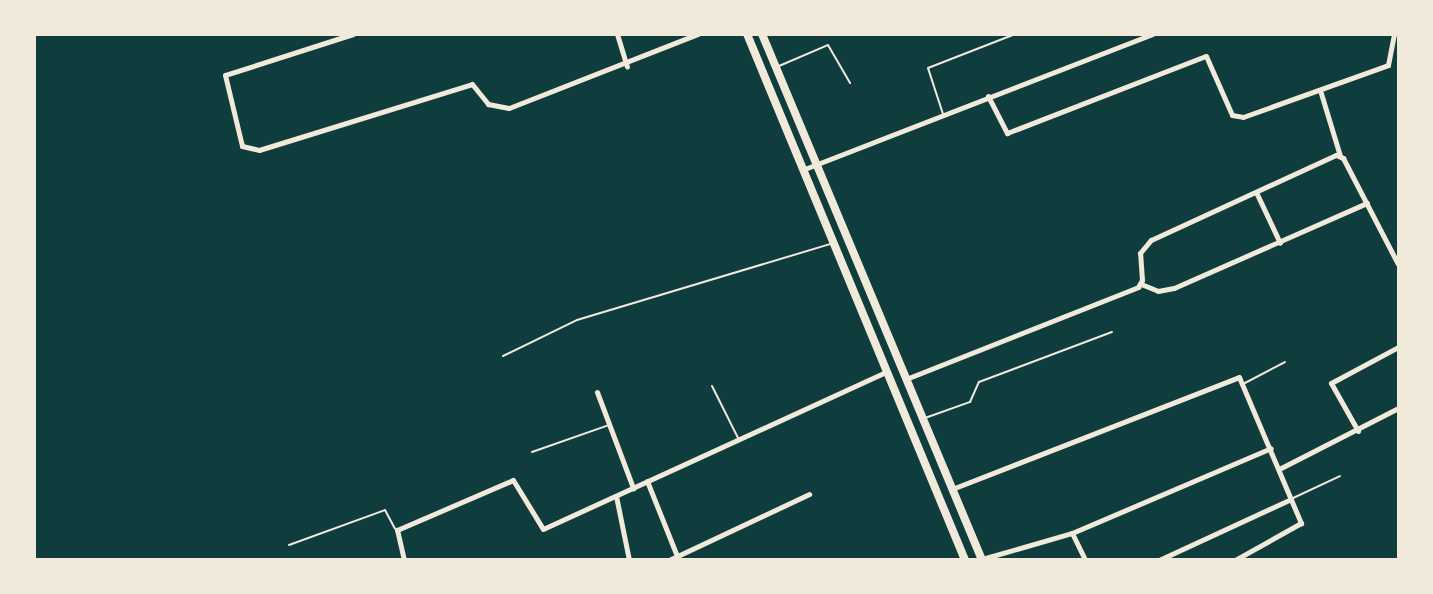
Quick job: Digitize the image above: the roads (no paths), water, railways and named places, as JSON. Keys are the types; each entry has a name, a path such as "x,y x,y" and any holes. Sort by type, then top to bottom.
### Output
{"highway":[{"path":"747,34 965,560"},
{"path":"762,34 982,559"}],"street":[{"path":"353,34 225,75 242,146 259,150 472,84 488,104 509,108 627,66 698,34"},
{"path":"617,34 627,66"},
{"path":"802,170 988,96 1153,34"},
{"path":"988,96 1006,133 1206,56 1235,117 1320,90 1392,62 1394,34"},
{"path":"1320,90 1340,156 1398,264"},
{"path":"1141,284 1140,253 1151,240 1340,156"},
{"path":"1256,192 1280,243"},
{"path":"906,379 1141,284 1158,291 1174,288 1367,203"},
{"path":"1358,431 1331,383 1398,347"},
{"path":"404,560 396,532 513,480 541,529 886,372"},
{"path":"952,489 1235,376 1245,382 1300,526 1235,560"},
{"path":"597,392 633,488"},
{"path":"1279,469 1358,431 1398,408"},
{"path":"982,559 1072,533 1271,448"},
{"path":"647,481 677,556"},
{"path":"669,560 809,494"},
{"path":"616,496 629,560"},
{"path":"1159,560 1291,499"},
{"path":"1072,533 1084,560"}],"lane":[{"path":"943,114 928,68 1015,34"},
{"path":"776,67 828,45 850,83"},
{"path":"503,356 577,320 833,243"},
{"path":"922,419 970,402 979,382 1112,332"},
{"path":"1245,382 1285,362"},
{"path":"712,386 738,440"},
{"path":"532,452 609,425"},
{"path":"1291,499 1340,476"},
{"path":"289,545 385,510 396,532"}]}
